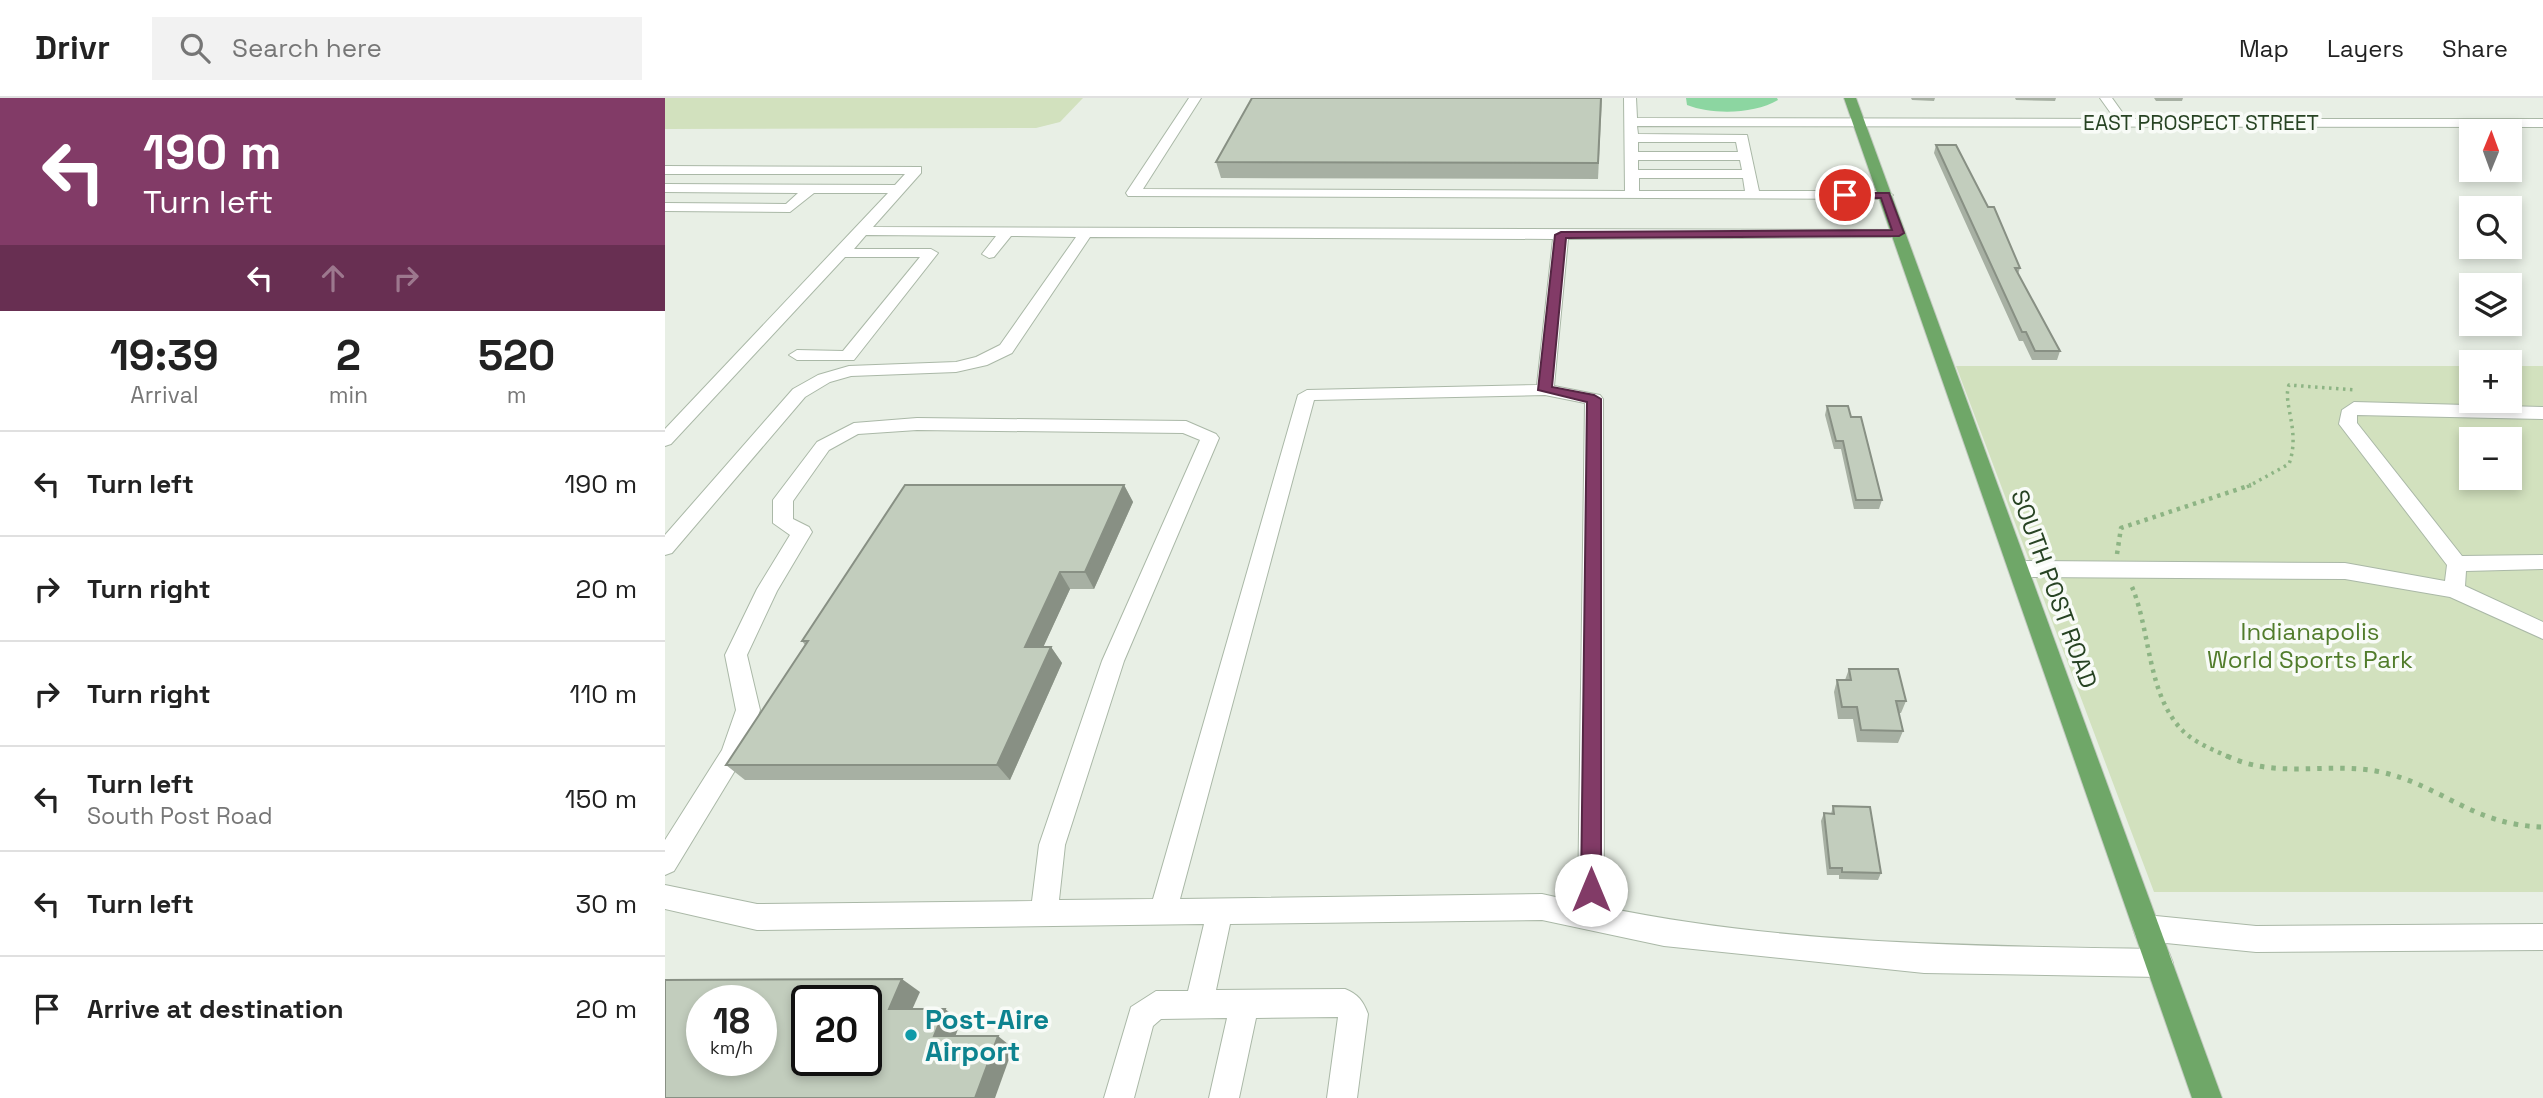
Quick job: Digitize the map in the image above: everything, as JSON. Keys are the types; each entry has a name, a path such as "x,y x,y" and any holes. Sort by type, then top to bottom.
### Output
{"main road":[{"name":"SOUTH POST ROAD","path":"1850,98 2207,1098"}],"street":[{"path":"1195,98 1133,193 1885,195"},
{"path":"1630,98 1632,195"},
{"path":"2106,98 2124,122"},
{"name":"EAST PROSPECT STREET","path":"1631,122 2543,123"},
{"path":"1631,138 1742,138 1752,195"},
{"path":"1631,156 1745,156"},
{"path":"665,170 916,170 842,253 665,440"},
{"path":"1632,174 1749,174"},
{"path":"665,188 899,189"},
{"path":"665,207 790,208 810,189"},
{"path":"862,231 1561,235 1899,233"},
{"path":"989,254 1007,232"},
{"path":"665,548 799,393 811,383 828,375 856,369 963,367 992,358 1006,349 1086,232"},
{"path":"1545,390 1561,235"},
{"path":"797,355 848,356 931,253 842,253"},
{"path":"1163,912 1307,395 1545,390 1594,399 1591,918"},
{"path":"2454,590 2457,564 2348,424 2348,414 2354,408 2383,407 2543,413"},
{"path":"665,863 733,754 748,710 736,655 767,589 801,532 783,523 783,500 823,446 854,429 917,424 1186,427 1210,438 1113,661 1052,845 1044,914"},
{"path":"2457,564 2543,562"},
{"path":"2019,569 2345,571 2454,590 2543,631"},
{"path":"665,897 757,917 1542,907 1664,933 1924,959 2159,963"},
{"path":"1199,1002 1220,911"},
{"path":"2146,928 2256,939 2543,937"},
{"path":"1119,1098 1141,1017 1156,1005 1199,1002 1345,1003 1355,1014 1342,1098"},
{"path":"1224,1098 1245,1003"}],"path":[{"path":"2117,557 2117,538 2121,528 2128,524 2242,490 2288,464 2295,438 2293,412 2286,393 2289,385 2364,391"},
{"path":"2130,584 2142,609 2159,691 2183,731 2230,759 2263,769 2353,768 2386,774 2433,793 2482,819 2526,827 2543,827"}],"green space":[{"path":"665,98 1083,98 1060,122 1036,128 665,129"},
{"name":"Indianapolis World Sports Park","path":"1956,366 2459,366 2459,413 2522,413 2522,366 2543,366 2543,892 2154,892"}],"shaded area":[{"path":"1686,98 1778,100 1757,108 1721,112 1687,105"}],"building":[{"path":"1252,98 1601,98 1598,163 1216,162"},
{"path":"1936,145 1956,145 1988,207 1994,207 2020,268 2015,268 2060,351 2035,351 2026,332 2022,332"},
{"path":"1827,406 1848,406 1851,417 1861,417 1882,500 1856,500 1843,441 1836,441"},
{"path":"905,485 1124,485 1085,572 1060,572 1025,647 1051,647 997,765 726,765 808,641 802,641"},
{"path":"1849,669 1898,669 1906,701 1896,701 1903,731 1861,730 1857,707 1842,707 1837,680 1851,680"},
{"path":"1833,806 1870,807 1881,873 1842,872 1842,868 1830,868 1824,813 1834,814"},
{"name":"Post-Aire Airport","path":"902,979 889,1009 945,1009 934,1036 998,1036 975,1098 665,1098 665,980"}],"place":[{"name":"Post-Aire Airport","path":"911,1035"}],"route":[{"path":"1591,890 1594,399 1545,390 1561,235 1899,233 1885,195 1845,195"}]}
